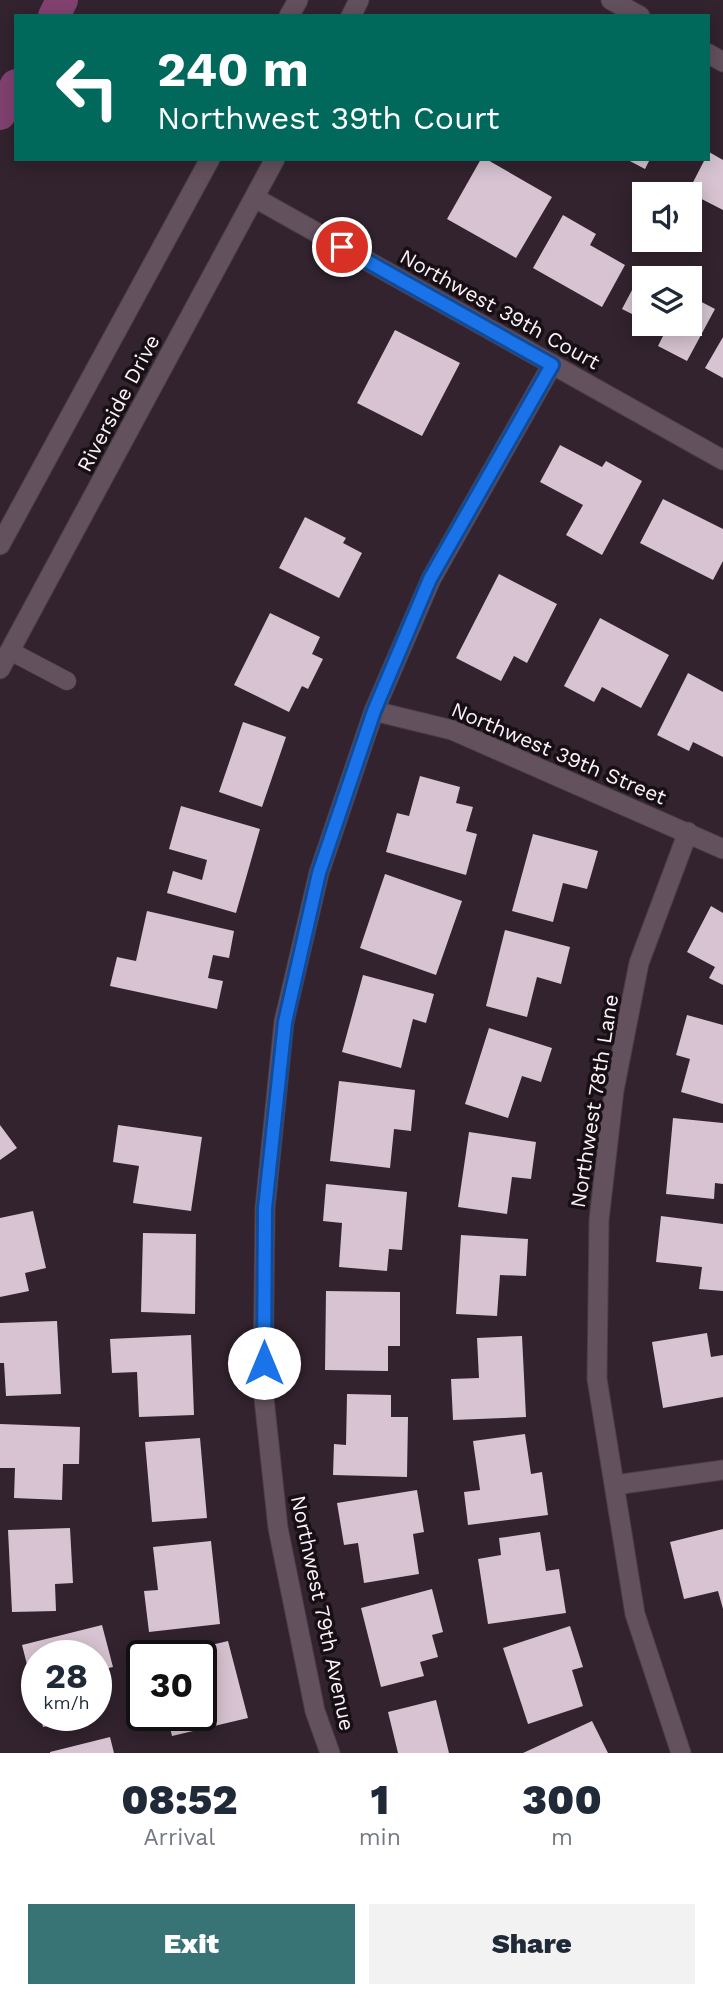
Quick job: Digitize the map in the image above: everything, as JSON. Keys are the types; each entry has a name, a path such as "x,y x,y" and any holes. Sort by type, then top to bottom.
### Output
{"street":[{"path":"611,0 636,14"},
{"name":"Riverside Drive","path":"0,545 209,161"},
{"name":"Riverside Drive","path":"0,669 274,161"},
{"name":"Northwest 39th Court","path":"254,198 723,460"},
{"name":"Northwest 79th Avenue","path":"330,1753 315,1711 278,1528 264,1389 265,1208 285,1022 319,873 374,711 430,579 552,365"},
{"name":"Northwest 39th Street","path":"374,711 452,730 723,849"},
{"name":"Northwest 78th Lane","path":"681,1753 635,1614 597,1379 599,1220 614,1090 639,963 688,832"},
{"path":"615,1485 723,1470"}],"lane":[{"path":"10,651 67,681"}],"building":[{"path":"710,153 723,160 723,210 702,199 702,182 693,182 704,161 710,161"},
{"path":"480,161 489,161 552,197 516,258 447,219"},
{"path":"630,161 649,161 645,169"},
{"path":"563,215 596,234 590,245 625,265 602,307 533,268"},
{"path":"632,290 632,314 622,309"},
{"path":"702,302 715,309 702,333"},
{"path":"395,330 460,363 422,436 357,403"},
{"path":"663,336 700,336 687,361 658,346"},
{"path":"723,337 723,378 705,368"},
{"path":"560,445 602,467 606,461 642,481 602,555 566,535 583,505 540,482"},
{"path":"663,499 723,529 723,561 713,580 640,543"},
{"path":"305,517 346,538 343,543 362,553 339,598 279,568"},
{"path":"499,574 557,604 527,663 514,656 501,681 456,658"},
{"path":"270,613 320,637 312,654 323,659 308,689 302,686 289,712 234,685"},
{"path":"600,618 669,655 641,708 602,687 594,702 564,686"},
{"path":"688,673 723,692 723,757 693,742 689,751 657,735"},
{"path":"243,722 286,737 262,807 219,792"},
{"path":"420,776 460,787 456,803 473,807 466,831 477,834 466,875 386,852 397,813 409,816"},
{"path":"181,806 260,829 236,913 167,893 173,871 202,880 207,860 169,849"},
{"path":"533,834 598,851 587,889 563,883 553,922 512,911"},
{"path":"385,874 462,901 436,975 360,948"},
{"path":"711,906 723,913 723,985 709,978 715,967 687,952"},
{"path":"147,911 234,931 229,958 213,955 208,978 223,981 217,1009 110,986 117,957 136,961"},
{"path":"505,930 570,947 561,984 537,977 527,1017 486,1006"},
{"path":"363,975 434,994 426,1023 413,1019 401,1068 342,1052"},
{"path":"687,1015 723,1025 723,1104 681,1092 690,1059 676,1055"},
{"path":"489,1028 552,1048 541,1082 522,1076 508,1118 465,1104"},
{"path":"339,1081 415,1090 411,1131 394,1129 390,1168 330,1161"},
{"path":"673,1118 723,1123 723,1184 715,1183 714,1199 666,1194"},
{"path":"0,1125 17,1148 0,1160"},
{"path":"118,1125 202,1137 191,1211 133,1203 139,1166 113,1162"},
{"path":"469,1132 536,1142 531,1179 512,1177 507,1214 458,1207"},
{"path":"326,1184 407,1192 402,1250 389,1249 387,1271 339,1267 342,1223 323,1221"},
{"path":"33,1211 46,1268 25,1273 29,1291 0,1297 0,1218"},
{"path":"661,1216 723,1224 723,1291 699,1289 702,1267 656,1262"},
{"path":"143,1233 196,1234 195,1314 141,1312"},
{"path":"461,1235 528,1239 526,1276 500,1275 497,1316 456,1314"},
{"path":"326,1291 400,1292 400,1346 388,1346 388,1371 325,1370"},
{"path":"57,1321 61,1394 6,1396 4,1363 0,1363 0,1323"},
{"path":"707,1333 711,1357 723,1355 723,1397 663,1408 652,1342"},
{"path":"191,1335 194,1415 139,1417 137,1372 112,1373 110,1339"},
{"path":"522,1336 526,1417 453,1420 451,1379 479,1378 477,1338"},
{"path":"347,1394 391,1395 391,1417 408,1417 407,1477 333,1475 334,1444 346,1445"},
{"path":"0,1424 80,1427 79,1464 63,1464 62,1500 14,1498 15,1468 0,1468"},
{"path":"525,1434 531,1474 542,1472 548,1515 468,1525 464,1492 480,1490 473,1441"},
{"path":"200,1438 207,1518 152,1522 145,1442"},
{"path":"417,1490 424,1532 413,1534 419,1574 364,1583 358,1543 344,1545 337,1503"},
{"path":"70,1528 73,1583 55,1584 56,1611 12,1612 8,1530"},
{"path":"723,1529 723,1609 718,1591 684,1599 670,1542"},
{"path":"540,1532 546,1571 559,1569 566,1613 488,1624 478,1559 501,1555 499,1538"},
{"path":"211,1541 220,1624 149,1632 144,1591 158,1590 153,1547"},
{"path":"432,1589 443,1632 432,1635 438,1657 420,1662 424,1676 381,1687 361,1608"},
{"path":"102,1625 106,1640 42,1640"},
{"path":"570,1626 583,1667 572,1670 583,1706 528,1724 503,1648"},
{"path":"228,1641 248,1718 217,1725 217,1644"},
{"path":"436,1700 449,1753 398,1753 388,1712"},
{"path":"592,1721 608,1753 523,1753"},
{"path":"171,1731 193,1731 172,1736"},
{"path":"110,1737 114,1753 50,1753 50,1752"}],"waterway":[{"path":"55,14 62,0"},
{"path":"0,114 14,89"}],"route":[{"path":"264,1363 265,1208 285,1022 319,873 374,711 430,579 552,365 342,247"}]}
